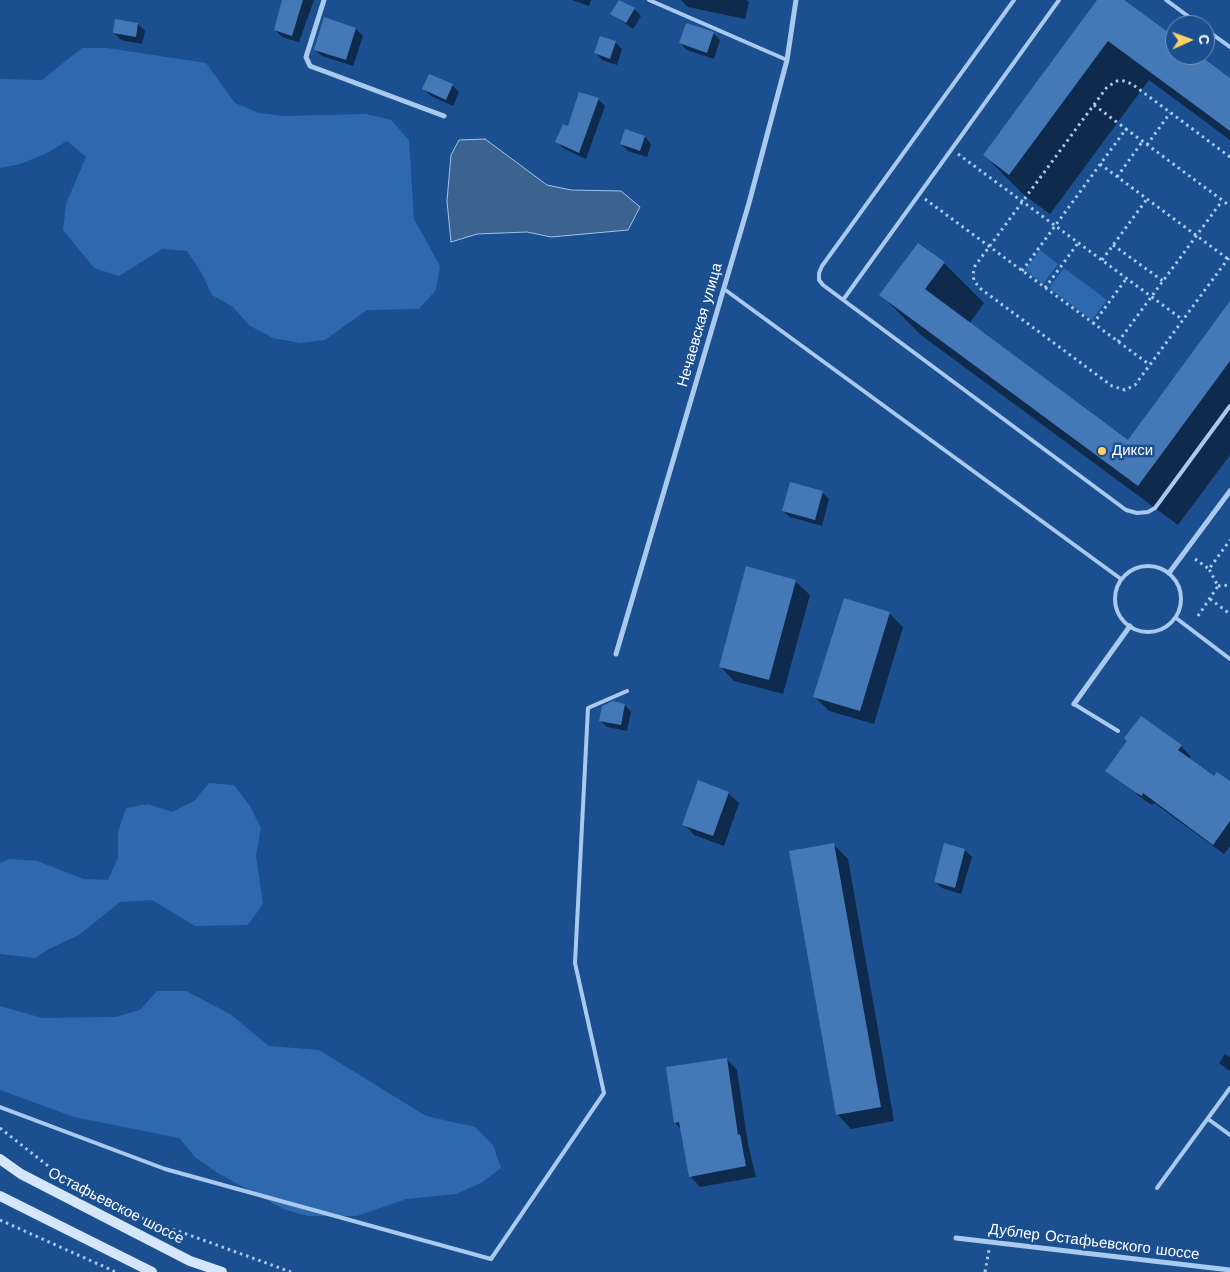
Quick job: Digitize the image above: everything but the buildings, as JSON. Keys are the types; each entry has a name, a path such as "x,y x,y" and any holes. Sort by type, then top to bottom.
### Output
{"main road":[{"name":"Остафьевское шоссе","path":"0,1159 21,1174 190,1260 222,1272"},
{"path":"0,1196 152,1272"}],"street":[{"path":"324,0 306,57 310,66 444,116"},
{"name":"Нечаевская улица","path":"616,654 724,289 787,60 796,0"},
{"path":"1169,572 1230,491"},
{"path":"1074,704 1130,626"},
{"name":"Дублер Остафьевского шоссе","path":"956,1238 1230,1270"}],"lane":[{"path":"649,0 787,60"},
{"path":"1014,0 822,266 819,280 843,300 1126,510 1137,514 1148,512 1155,508 1230,406"},
{"path":"843,300 1059,0"},
{"path":"1166,0 1186,15"},
{"path":"1215,36 1230,47"},
{"path":"724,289 1121,579"},
{"path":"1147,566 1158,567 1169,572 1180,589 1182,600 1176,618 1160,630 1151,632 1141,632 1130,626 1119,615 1116,606 1115,597 1121,579 1136,568 1147,566"},
{"path":"1176,618 1230,659"},
{"path":"0,1107 165,1169 491,1259 604,1093 575,963 588,708 627,691"},
{"path":"1074,704 1118,731"},
{"path":"1157,1188 1230,1088"},
{"path":"1208,1119 1230,1135"}],"path":[{"path":"1100,164 1196,236 1229,258 1135,385 1130,388 1118,389 981,289 974,281 972,274 975,266 1107,87 1116,81 1124,81 1230,158"},
{"path":"1094,106 1230,206"},
{"path":"1147,145 1170,113"},
{"path":"1022,271 1126,129"},
{"path":"1117,176 1142,142"},
{"path":"952,149 1183,320"},
{"path":"919,195 1150,365"},
{"path":"1102,260 1147,199"},
{"path":"1118,342 1222,200"},
{"path":"1045,288 1078,243"},
{"path":"1113,245 1163,281"},
{"path":"1093,324 1126,279"},
{"path":"1209,569 1230,540"},
{"path":"1194,559 1209,569 1218,586"},
{"path":"1218,586 1230,585"},
{"path":"1198,616 1218,586"},
{"path":"1210,599 1230,614"},
{"path":"0,1128 57,1173 134,1215 290,1272"},
{"path":"1,1220 116,1272"}],"shaded area":[{"path":"82,48 107,48 206,63 235,103 259,113 285,116 366,114 391,120 409,140 414,219 440,266 436,290 419,309 367,310 325,340 300,343 273,338 250,326 233,307 212,295 201,272 187,251 162,249 119,276 94,268 63,230 66,204 86,157 67,141 45,154 20,164 0,168 0,79 42,80"},
{"path":"485,139 547,185 571,190 621,191 640,207 628,230 551,237 527,232 477,234 451,242 447,201 451,155 459,140"},
{"path":"1040,250 1058,264 1043,284 1025,270"},
{"path":"1064,268 1107,300 1092,320 1049,288"},
{"path":"209,783 234,785 250,806 261,828 256,855 263,904 248,925 195,926 152,900 120,902 79,935 35,958 0,954 0,863 10,859 37,861 84,879 108,880 118,858 118,832 126,808 148,804 172,812 194,801"},
{"path":"157,991 186,991 230,1014 269,1046 319,1050 426,1116 475,1127 493,1145 501,1168 481,1183 456,1194 406,1199 357,1216 308,1216 283,1209 216,1172 195,1157 179,1138 74,1117 0,1090 0,1006 42,1018 115,1017 140,1010"}],"place":[{"name":"Дикси","path":"1102,451"}]}
